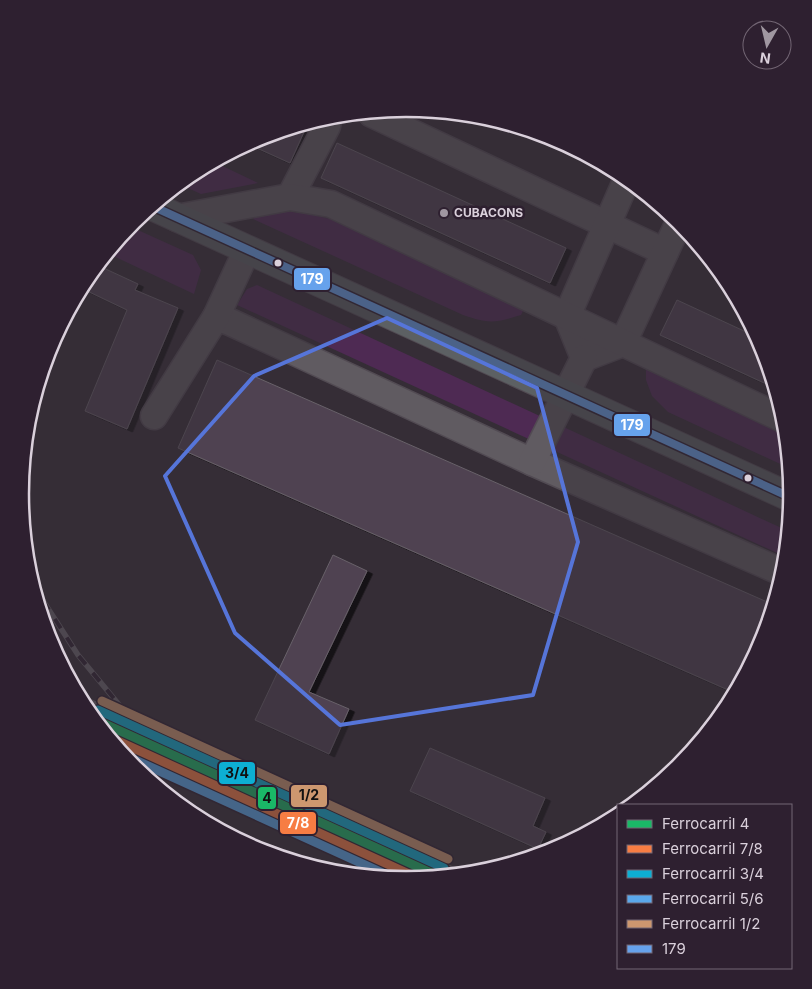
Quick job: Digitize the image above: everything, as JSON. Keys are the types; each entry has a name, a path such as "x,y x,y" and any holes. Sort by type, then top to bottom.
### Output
{"main road":[{"path":"159,209 783,494"}],"lane":[{"path":"381,118 665,252"},
{"path":"290,197 327,125"},
{"path":"584,358 567,316 624,186"},
{"path":"177,218 290,197 331,204 775,415"},
{"path":"532,462 584,358 623,343 675,230"},
{"path":"154,416 216,317 247,250"},
{"path":"216,317 532,462 776,569"}],"highlighted area":[{"path":"387,318 537,388 578,542 533,695 340,725 235,633 165,476 254,376"}],"shaded area":[{"path":"221,166 258,183 201,194 187,188"},
{"path":"279,211 305,213 330,219 524,309 521,315 498,321 479,320 463,315 253,219 258,213"},
{"path":"137,230 193,255 201,270 194,294 114,256"},
{"path":"257,285 781,528 778,554 237,305 247,289"},
{"path":"646,366 777,426 782,465 668,412 652,396 646,380"}],"building":[{"path":"304,131 290,163 257,148"},
{"name":"CUBACONS","path":"337,143 566,248 550,283 321,178"},
{"path":"104,268 138,284 135,290 178,308 127,429 85,411 127,310 88,291"},
{"path":"677,300 746,332 755,350 766,384 660,335"},
{"path":"217,360 767,602 755,639 729,690 178,448"},
{"path":"333,555 367,571 309,692 349,709 329,754 255,720"},
{"path":"430,748 545,798 533,826 546,832 539,847 536,848 410,791"}],"railway":[{"path":"46,605 78,655 130,718"},
{"path":"91,702 452,869"},
{"path":"132,754 390,871"}],"rail line":[{"name":"1/2","path":"102,701 448,859"},
{"name":"3/4","path":"98,710 444,868"},
{"name":"4","path":"108,725 427,871"},
{"name":"7/8","path":"122,743 405,872"},
{"name":"5/6","path":"141,762 378,871"}],"transit line":[{"name":"179","path":"159,209 783,494"}],"place":[{"name":"CUBACONS","path":"444,213"}]}
